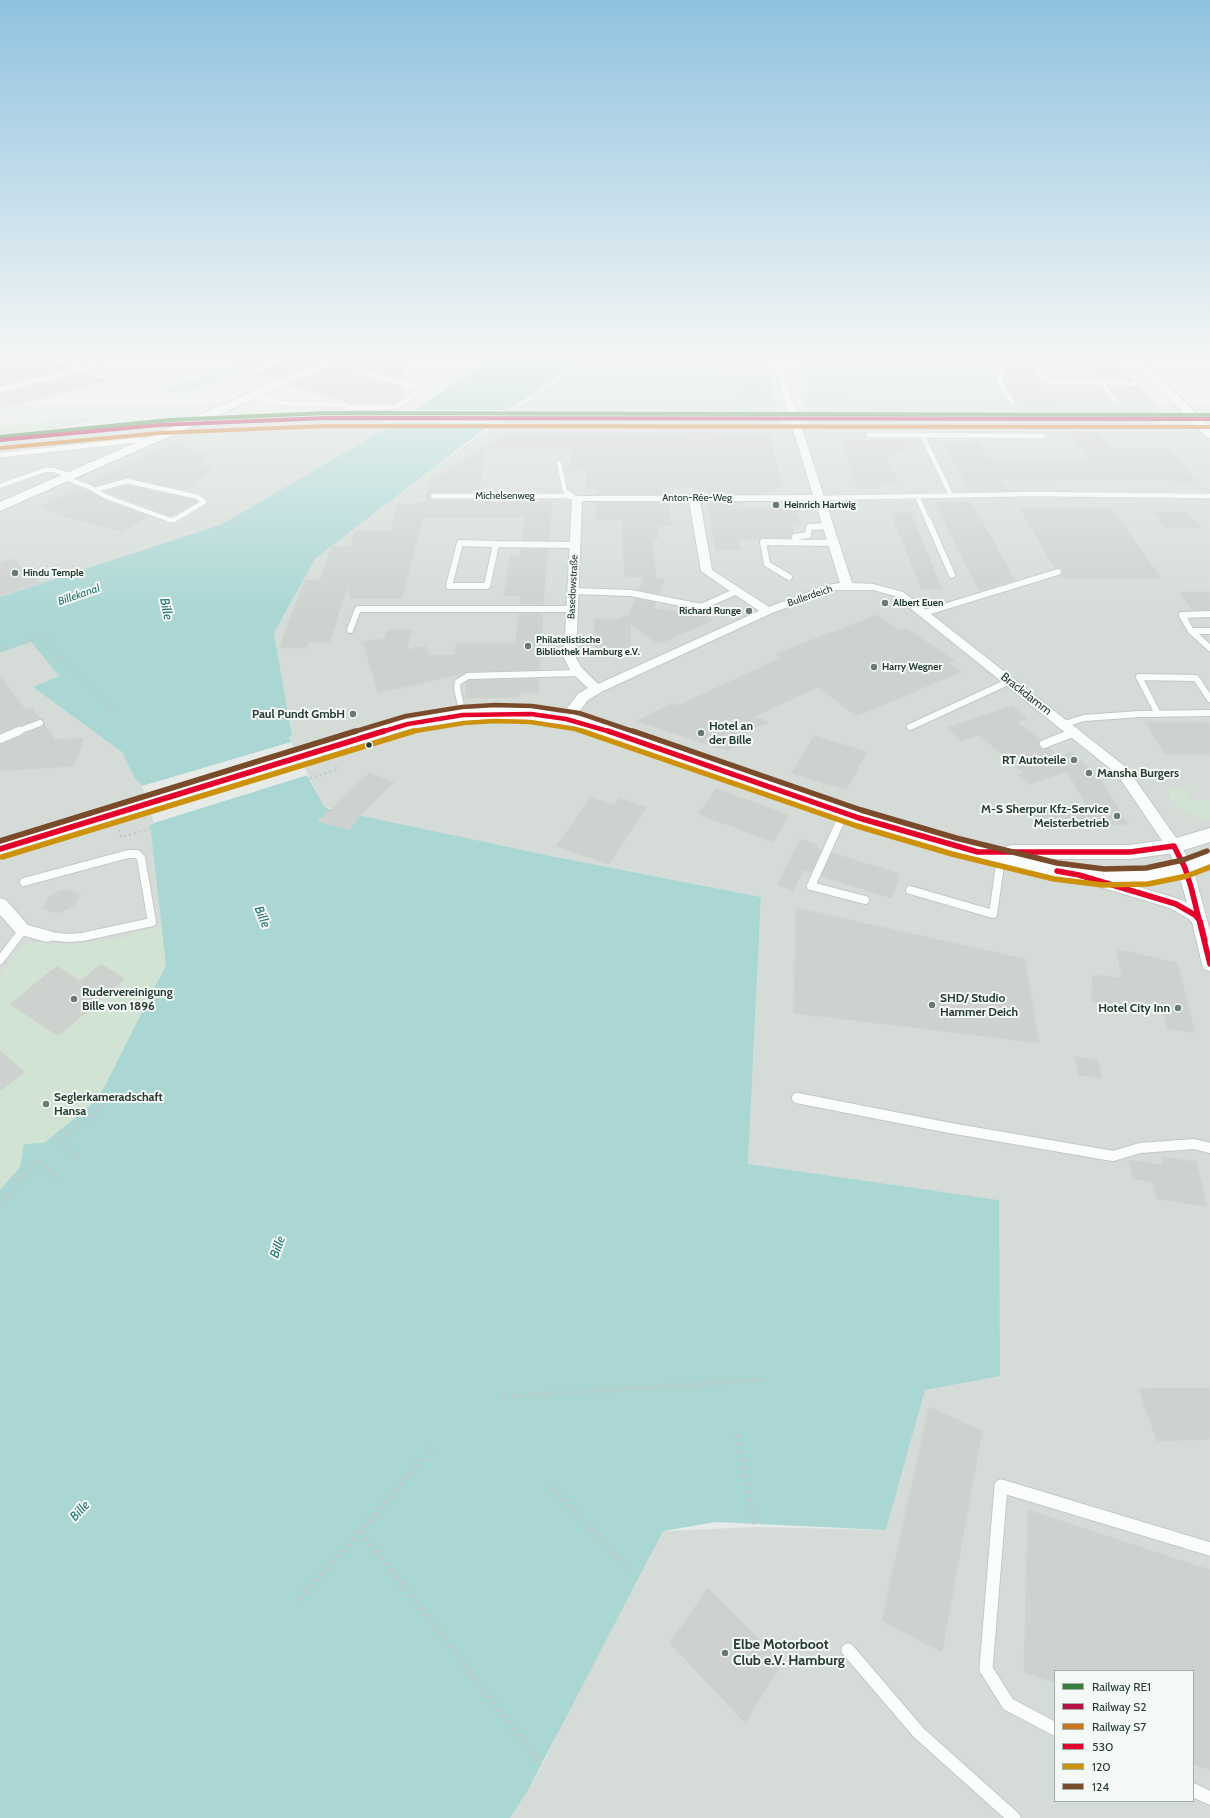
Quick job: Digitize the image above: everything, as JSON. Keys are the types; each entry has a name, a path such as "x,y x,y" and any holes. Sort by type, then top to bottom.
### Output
{"main road":[{"path":"0,507 148,443"},
{"path":"0,849 408,724 463,715 531,714 566,719 607,731 909,834 1001,858 1079,875 1104,877 1137,876 1185,868 1210,858"},
{"path":"978,852 1130,852 1174,846 1210,835"}],"street":[{"name":"Bullerdeich","path":"566,719 583,697 596,689 768,611 831,587 847,586 801,443"},
{"name":"Anton-Rée-Weg","path":"576,498 818,498"},
{"name":"Basedowstraße","path":"576,498 570,658 578,673 596,689"},
{"path":"694,498 707,571 768,611"},
{"name":"Brackdamm","path":"847,586 873,587 890,590 899,594 1070,728 1122,771 1174,846 1185,868 1205,922 1210,964"},
{"path":"1079,875 1176,904 1205,922"},
{"path":"0,904 7,914 23,930 47,936"}],"lane":[{"path":"0,455 113,443"},
{"path":"926,443 951,495"},
{"path":"559,463 565,491 576,498"},
{"path":"0,486 45,470 54,470 95,490 127,505 170,520 179,517 204,502 198,497 127,481 95,490"},
{"path":"818,498 1032,494 1210,496"},
{"name":"Michelsenweg","path":"433,496 564,496 576,498"},
{"path":"917,496 952,575"},
{"path":"795,536 808,535 809,527 827,526"},
{"path":"496,543 487,586 449,586 460,542 575,545"},
{"path":"789,577 767,564 763,542 833,543"},
{"path":"924,613 1058,572"},
{"path":"572,591 631,593 703,609 737,591"},
{"path":"350,630 358,609 572,609"},
{"path":"1210,614 1182,614 1191,631 1210,648"},
{"path":"1191,631 1210,631"},
{"path":"463,715 457,688 458,682 468,676 578,673"},
{"path":"1158,714 1139,677 1196,678 1210,699"},
{"path":"910,727 1010,681"},
{"path":"1044,744 1084,718 1210,713"},
{"path":"0,739 40,723"},
{"path":"844,813 811,886 865,900"},
{"path":"24,882 128,854 137,854 142,858 152,922 82,937 69,938 47,936"},
{"path":"910,890 994,914 1001,858"},
{"path":"0,960 23,930"},
{"path":"797,1098 950,1128 1113,1156 1140,1148 1194,1144 1210,1148"},
{"path":"1054,1727 1008,1704 986,1669 1001,1486 1210,1549"},
{"path":"848,1650 919,1733 1014,1818"},
{"path":"1194,1790 1210,1798"}],"path":[{"path":"0,651 51,633"},
{"path":"43,640 114,711"},
{"path":"47,662 60,657"},
{"path":"310,778 338,770 334,764"},
{"path":"325,814 329,809"},
{"path":"119,830 122,837 151,828"},
{"path":"77,1158 59,1140 87,1121 104,1103"},
{"path":"58,1131 70,1132"},
{"path":"0,1204 37,1160 57,1178"},
{"path":"10,1179 23,1177"},
{"path":"503,1397 761,1380"},
{"path":"737,1435 754,1527"},
{"path":"299,1599 361,1531 431,1448"},
{"path":"552,1487 633,1574"},
{"path":"361,1531 542,1766"}],"shaded area":[{"path":"0,443 361,443 222,524 0,597"},
{"path":"469,443 1210,443 1210,1818 510,1818 542,1766 633,1574 663,1531 755,1527 886,1530 925,1390 999,1200 748,1164 761,897 371,819 324,806 289,737 292,736 274,633 315,559"},
{"path":"31,642 59,676 34,687 122,752 134,777 142,786 154,823 150,825 166,965 44,1143 24,1144 20,1167 0,1190 0,653"}],"green space":[{"path":"1170,789 1185,789 1190,800 1210,800 1210,819 1207,821 1184,811 1170,800"},
{"name":"Rudervereinigung Bille von 1896","path":"162,925 166,965 98,1099 44,1143 24,1144 20,1167 0,1190 0,975 27,942 69,945 121,939"}],"water":[{"path":"361,443 466,443 315,559 274,633 292,736 289,737 324,806 329,809 551,856 761,897 748,1164 999,1200 1000,1376 925,1390 886,1530 716,1522 663,1531 528,1790 510,1818 0,1818 0,1190 20,1167 24,1144 44,1143 98,1099 166,965 150,825 154,823 142,786 134,777 122,752 33,687 59,676 31,642 0,653 0,597 222,524"}],"pier":[{"path":"291,742 308,775 154,823 142,786"}],"building":[{"path":"490,443 771,443 782,485 763,494 707,494 706,488 666,488 666,494 596,494 596,488 587,488 587,470 569,470 571,449 486,449 479,492 433,492 430,494 430,498 433,500 478,500 477,502 552,502 549,540 522,540 525,517 423,517 402,598 351,598 347,586 330,642 308,642 308,648 279,648 305,580 320,580 332,546 350,547 355,531 391,531 398,504 416,504 417,502 425,502 431,476 440,476"},
{"path":"842,443 917,443 887,457 898,482 878,482 880,488 857,488"},
{"path":"1078,443 1107,443 1112,449 1168,449 1197,482 1176,482 1174,479 1000,480 1007,491 970,491 945,444 979,444 988,458 1089,458"},
{"path":"177,444 210,458 201,465 213,467 185,490 127,477 95,486 89,483 150,454"},
{"path":"127,485 196,500 198,502 171,516 104,491"},
{"path":"80,487 106,500 148,516 122,532 47,511 51,509 40,506"},
{"path":"596,502 668,502 671,525 657,525 658,538 652,538 656,578 665,578 659,594 639,590 644,577 625,577 622,520 596,520"},
{"path":"708,502 744,502 731,508 796,508 801,524 792,524 794,533 791,538 738,539 741,550 716,550"},
{"path":"934,502 971,502 1015,580 979,591"},
{"path":"1020,509 1112,509 1161,578 1061,578 1062,570 1055,568"},
{"path":"1153,512 1186,512 1201,528 1166,528"},
{"path":"891,513 911,513 942,589 921,589"},
{"path":"521,549 548,549 543,604 520,604 521,596 504,596 510,556 520,556"},
{"name":"Hindu Temple","path":"12,559 41,583 0,596 0,563"},
{"path":"1179,592 1210,592 1210,610 1192,610"},
{"path":"635,598 656,603 654,609 686,613 694,610 699,611 712,621 658,644 630,623 631,650 616,650 616,655 594,655 595,619 618,619 629,615"},
{"path":"519,614 542,614 541,616 543,616 539,670 468,672 378,693 363,642 384,639 387,630 412,630 406,650 425,646 429,655 455,655 457,643 516,643"},
{"path":"877,615 899,630 906,628 954,660 947,663 961,672 856,716 818,687 753,717 768,722 739,736 728,751 637,721 673,703 677,706 781,658 776,654"},
{"path":"0,677 26,710 32,708 40,719 0,733"},
{"path":"539,679 539,693 520,693 520,697 465,698 467,682 469,680"},
{"path":"1012,706 1027,718 1017,722 1040,740 1039,746 1041,748 1049,748 1060,757 1071,752 1098,775 1128,824 1039,828 1030,810 1088,808 1067,771 1030,784 1018,774 1023,772 979,735 961,741 947,728"},
{"path":"1146,722 1210,723 1210,755 1165,754"},
{"path":"44,724 56,740 84,738 74,766 0,771 0,744 42,727"},
{"path":"814,736 867,752 846,790 792,773"},
{"path":"369,773 394,782 362,813 349,830 318,821"},
{"path":"716,789 789,815 773,842 698,814"},
{"path":"591,798 615,805 619,798 646,807 609,864 556,846"},
{"path":"800,839 816,844 814,847 822,850 811,872 803,870 793,891 777,885"},
{"path":"832,853 900,874 891,898 821,876"},
{"path":"66,890 80,894 74,906 58,913 43,909 49,897 59,891"},
{"path":"796,908 1025,959 1039,1043 794,1013"},
{"path":"1116,949 1177,963 1195,1032 1168,1029 1163,1011 1091,1001 1093,975 1122,978"},
{"path":"101,964 125,979 58,1036 10,1004 57,966 80,981"},
{"path":"0,1051 25,1072 0,1091"},
{"path":"1075,1057 1098,1060 1101,1078 1079,1075"},
{"path":"1162,1157 1196,1162 1207,1206 1157,1199 1153,1182 1133,1179 1129,1160 1164,1165"},
{"path":"1210,1388 1210,1439 1157,1441 1139,1389"},
{"path":"929,1407 982,1431 942,1652 882,1621"},
{"path":"1028,1510 1210,1570 1210,1770 1194,1764 1194,1670 1054,1670 1054,1683 1024,1672"},
{"name":"Elbe Motorboot Club e.V. Hamburg","path":"708,1588 782,1663 745,1723 670,1643"}],"rail line":[{"name":"S7","path":"1,448 56,443"}],"transit line":[{"name":"124","path":"0,841 406,716 462,707 495,705 532,706 579,713 861,810 956,838 1057,863 1104,869 1146,868 1183,860 1207,851"},
{"name":"530","path":"0,849 408,724 463,715 531,714 566,719 607,731 859,818 978,852 1130,852 1174,846 1185,868 1191,887 1210,964"},
{"name":"120","path":"2,857 410,732 464,723 495,721 530,722 575,729 857,826 952,854 1054,879 1103,885 1148,884 1187,876 1210,867"},
{"name":"530","path":"1057,871 1079,875 1176,904 1195,915 1200,921 1205,941"}],"place":[{"name":"Heinrich Hartwig","path":"776,505"},
{"name":"Hindu Temple","path":"15,573"},
{"name":"Albert Euen","path":"885,603"},
{"name":"Richard Runge","path":"749,611"},
{"name":"Philatelistische Bibliothek Hamburg e.V.","path":"528,646"},
{"name":"Harry Wegner","path":"874,667"},
{"name":"Paul Pundt GmbH","path":"353,714"},
{"name":"Hotel an der Bille","path":"701,733"},
{"name":"RT Autoteile","path":"1074,760"},
{"name":"Mansha Burgers","path":"1089,773"},
{"name":"M-S Sherpur Kfz-Service Meisterbetrieb","path":"1117,816"},
{"name":"Rudervereinigung Bille von 1896","path":"74,999"},
{"name":"SHD/ Studio Hammer Deich","path":"932,1005"},
{"name":"Hotel City Inn","path":"1178,1008"},
{"name":"Seglerkameradschaft Hansa","path":"46,1104"},
{"name":"Elbe Motorboot Club e.V. Hamburg","path":"725,1653"}],"water label":[{"name":"Billekanal","path":"79,595"},
{"name":"Bille","path":"166,609"},
{"name":"Bille","path":"262,917"},
{"name":"Bille","path":"278,1247"},
{"name":"Bille","path":"80,1511"}]}
